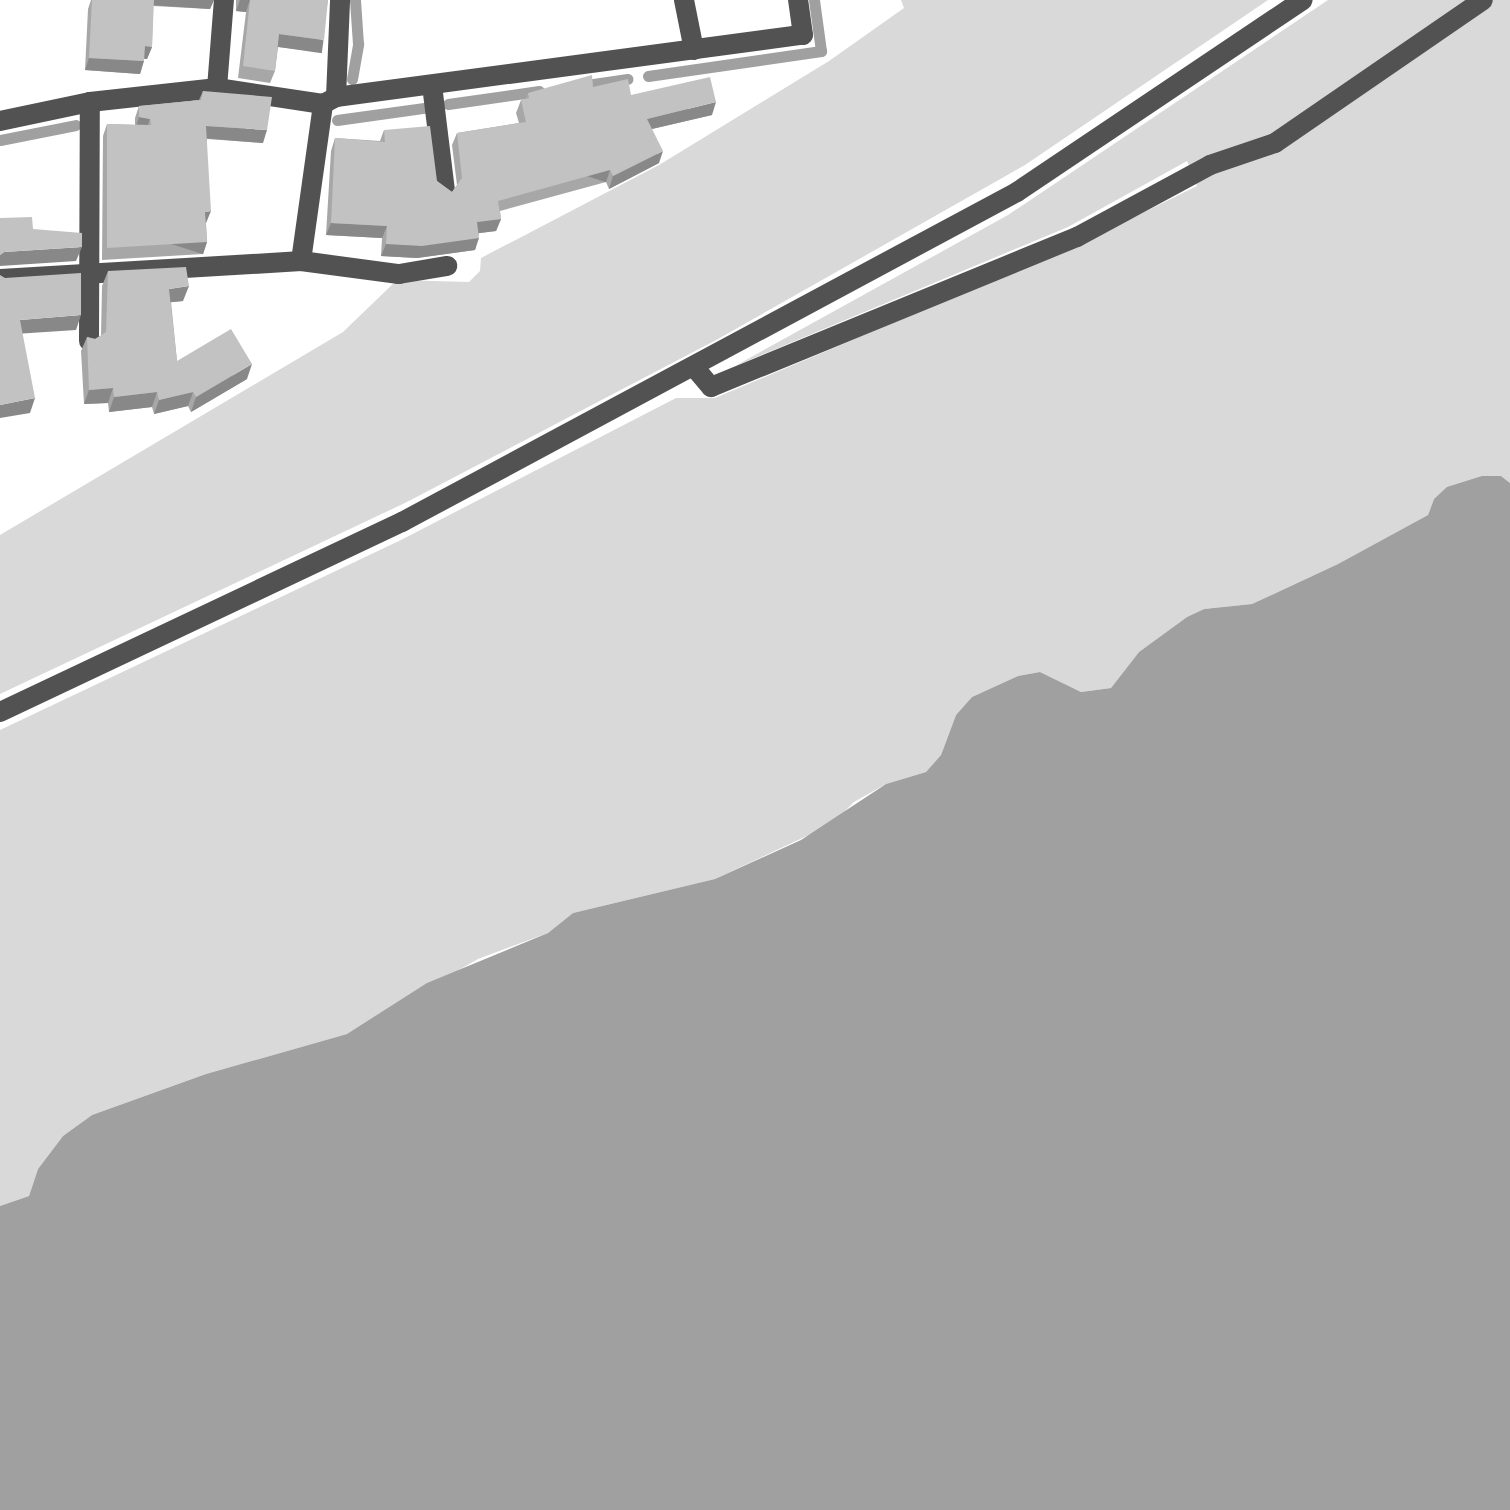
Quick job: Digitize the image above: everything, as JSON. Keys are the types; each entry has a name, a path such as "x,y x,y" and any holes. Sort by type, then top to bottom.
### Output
{"street":[{"path":"217,88 224,0"},
{"path":"301,261 330,101 340,0"},
{"path":"684,0 694,50"},
{"path":"0,121 90,102 217,88 330,101 803,35 798,0"},
{"path":"0,712 402,522 695,368 1017,192 1303,0"},
{"path":"695,368 711,387 1077,237 1210,165 1275,143 1483,0"},
{"path":"432,85 445,191"},
{"path":"89,341 86,275 90,102"},
{"path":"0,279 301,261 399,274 447,266"}],"shaded area":[{"path":"901,0 1268,0 1025,165 718,339 407,502 0,694 0,535 343,332 397,280 469,282 480,271 481,258 659,165 829,61 904,8"},
{"path":"1328,0 1510,0 1510,483 1501,476 1434,499 1428,515 1338,564 1252,604 1204,609 1187,617 1139,652 1111,688 1081,692 1040,672 1018,676 972,697 956,715 941,755 926,772 886,784 854,802 832,824 715,879 573,913 548,933 478,959 347,1034 206,1074 92,1115 63,1136 38,1169 29,1196 0,1206 0,730 401,540 676,398 715,398 1080,244 1197,186 1187,161 1068,227 735,366 1008,215"},
{"path":"1482,476 1501,476 1510,483 1510,1510 0,1510 0,1206 29,1196 38,1169 63,1136 92,1115 206,1074 347,1034 427,983 548,933 573,913 715,879 801,840 886,784 926,772 941,755 956,715 972,697 1018,676 1040,672 1081,692 1111,688 1139,652 1187,617 1204,609 1252,604 1338,564 1428,515 1434,499 1447,487"}],"building":[{"path":"92,0 154,0 152,47 145,46 144,61 89,58"},
{"path":"250,0 328,0 324,40 279,34 275,71 243,66"},
{"path":"592,75 593,87 628,79 631,95 710,77 716,102 647,119 663,151 613,176 610,170 498,201 501,219 477,222 479,238 422,246 386,244 387,226 331,223 335,138 385,142 384,130 430,126 437,181 452,192 462,178 457,133 526,122 521,100 529,98 528,93"},
{"path":"203,91 272,97 267,130 206,126 211,211 205,212 207,242 107,248 107,124 151,125 150,119 139,117 139,106 201,100"},
{"path":"32,217 33,229 82,233 82,247 4,252 0,255 0,218"},
{"path":"186,267 189,286 169,289 177,361 231,329 252,364 196,397 193,392 159,400 157,392 114,397 113,388 89,390 87,337 95,339 106,332 108,271"},
{"path":"81,273 81,315 20,320 35,398 0,405 0,275 5,278"}],"waterway":[{"path":"352,79 358,44 355,0"},
{"path":"648,76 821,51 814,0"},
{"path":"580,86 627,79"},
{"path":"448,104 539,91"},
{"path":"337,120 424,108"},
{"path":"0,140 76,125"}]}
